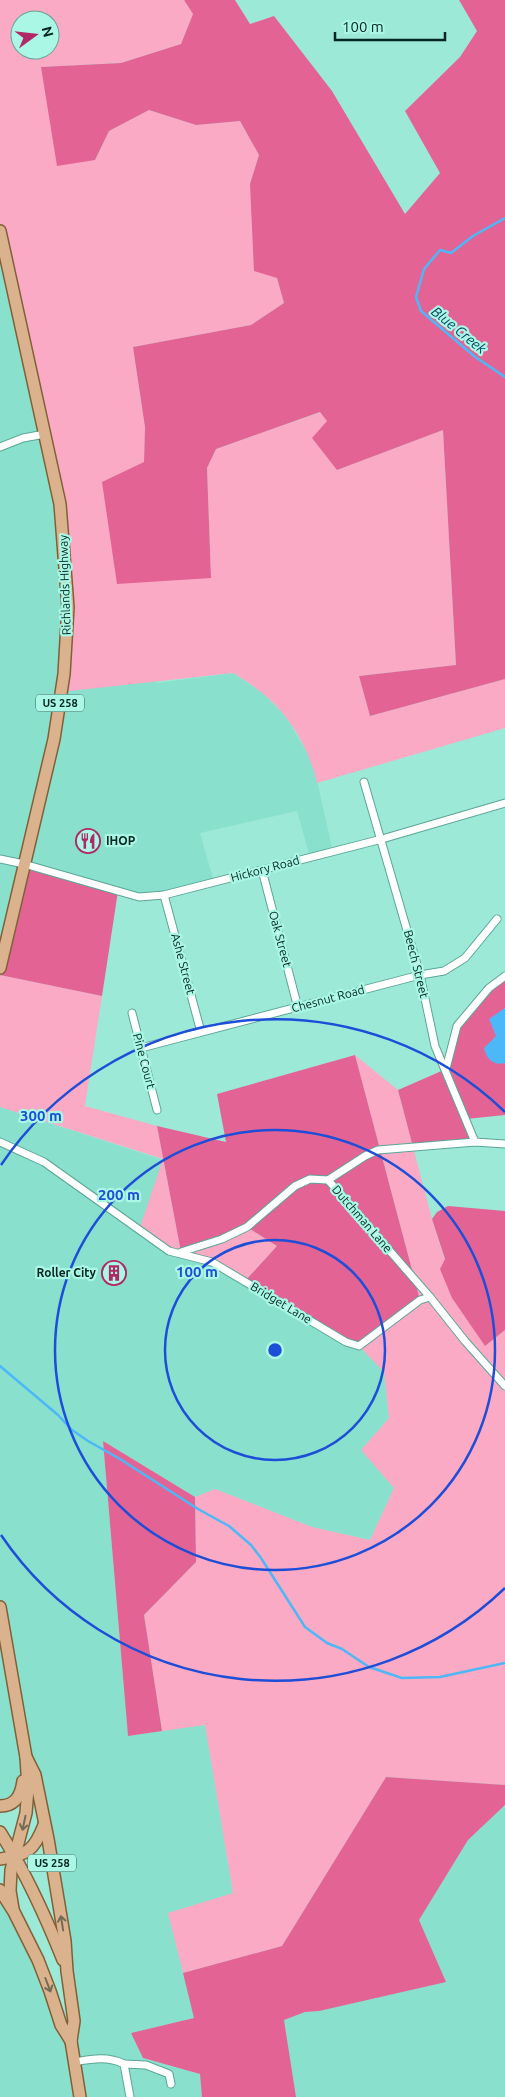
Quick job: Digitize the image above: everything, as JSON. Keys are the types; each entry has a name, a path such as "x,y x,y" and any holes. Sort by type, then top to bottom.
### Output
{"main road":[{"name":"Richlands Highway","path":"0,231 60,504 64,535 68,606 67,640 55,731 0,968"},
{"name":"US 258","path":"0,1607 26,1757 28,1788 26,1813 16,1857 11,1870 10,1891 13,1909"},
{"name":"US 258","path":"26,1757 35,1775 48,1839 65,1941 67,1971"},
{"path":"0,1806 15,1802 22,1794 26,1757"},
{"path":"0,1859 16,1857 28,1852 38,1842 44,1825"},
{"path":"0,1832 16,1857 48,1922 67,1971 74,2021 71,2041 80,2097"},
{"path":"0,1890 13,1909 38,1960 61,2025 71,2041"}],"street":[{"path":"0,447 24,438 45,434"},
{"name":"Beech Street","path":"364,782 420,974 435,1046 475,1142"},
{"name":"Hickory Road","path":"0,859 24,864 139,897 164,895 382,839 505,803"},
{"name":"Oak Street","path":"262,870 298,1008"},
{"name":"Ashe Street","path":"164,895 201,1032"},
{"name":"Chesnut Road","path":"141,1048 298,1008 420,974 444,971 465,958 497,919"},
{"path":"446,1069 457,1026 489,988 505,976"},
{"name":"Pine Court","path":"132,1013 157,1110"},
{"name":"Bridget Lane","path":"0,1142 44,1162 169,1251 181,1252 212,1262 346,1342 359,1346 420,1300 430,1297"},
{"path":"328,1180 364,1156 378,1150 475,1142 505,1144"},
{"name":"Dutchman Lane","path":"181,1252 222,1239 247,1227 295,1186 310,1179 328,1180 505,1386"},
{"path":"74,2062 100,2058 114,2059 124,2064 146,2065 169,2074 171,2084"},
{"path":"124,2064 130,2097"}],"shaded area":[{"path":"0,0 184,0 193,14 181,44 121,63 41,67 95,160 109,131 149,110 196,125 240,121 259,155 250,184 284,303 251,325 133,347 145,427 144,462 211,578 207,468 216,449 321,412 327,421 337,470 443,430 456,665 359,676 370,716 505,679 505,728 317,783 304,746 281,711 252,685 233,673 61,692 64,539 0,231"},
{"path":"184,0 235,0 250,24 274,16 332,91 405,214 440,173 405,111 460,57 477,31 459,0 505,0 505,679 370,716 359,676 456,665 443,430 337,470 312,438 327,421 320,412 216,449 207,468 211,578 117,584 102,482 144,462 145,427 133,347 251,325 284,303 277,278 254,271 250,184 259,155 240,121 196,125 149,110 109,131 95,160 57,166 41,67 121,63 181,44 193,14"},
{"path":"0,231 156,683 233,673 263,693 286,717 313,762 333,852 310,857 297,811 200,833 214,882 139,897 24,864 0,968"},
{"path":"24,864 118,891 102,996 0,975"},
{"path":"0,975 102,996 85,1106 157,1126 181,1252 247,1227 277,1246 245,1281 212,1262 169,1251 139,1230 163,1159 0,1107"},
{"path":"505,976 505,1115 466,1119 475,1142 413,1147 398,1090 446,1069 457,1026"},
{"path":"355,1055 398,1090 432,1219 445,1260 486,1345 505,1330 505,1785 386,1777 282,1946 183,1973 168,1913 233,1893 205,1725 162,1731 144,1615 196,1562 195,1497 215,1489 312,1527 370,1540 394,1488 361,1450 389,1418 384,1372 359,1346 420,1300"},
{"path":"355,1055 420,1300 359,1346 245,1281 277,1246 247,1227 181,1252 157,1126 226,1142 217,1094"},
{"path":"0,1107 163,1160 161,1245 212,1262 359,1346 384,1372 389,1418 361,1450 394,1488 370,1540 312,1527 215,1489 195,1497 103,1441 128,1736 205,1724 233,1893 194,2018 131,2033 143,2058 200,2074 202,2097 0,2097 0,1890 71,2040 74,2021 35,1775 22,1794 0,1806"},
{"path":"448,1206 505,1211 505,1330 485,1346 452,1298 440,1269 445,1259 432,1219 437,1212"},
{"path":"103,1441 195,1497 196,1562 144,1615 162,1731 128,1736"},
{"path":"386,1777 505,1785 505,1805 468,1840 419,1920 446,1982 319,2011 305,2012 284,2020 296,2097 202,2097 200,2074 143,2058 131,2033 194,2018 183,1973 282,1946"},
{"path":"505,1805 505,2097 296,2097 284,2020 305,2012 319,2011 418,1920 468,1840"}],"water":[{"path":"505,1008 505,1063 501,1064 491,1061 484,1048 496,1036 489,1019"}],"waterway":[{"name":"Blue Creek","path":"505,218 473,236 451,253 440,250 424,269 416,297 421,311 474,356 505,377"},
{"path":"0,1366 58,1415 72,1430 198,1509 229,1526 251,1545 261,1558 305,1627 327,1643 342,1649 369,1667 402,1678 440,1677 505,1663"}],"place":[{"name":"IHOP","path":"88,841"},
{"name":"Roller City","path":"114,1273"}]}
